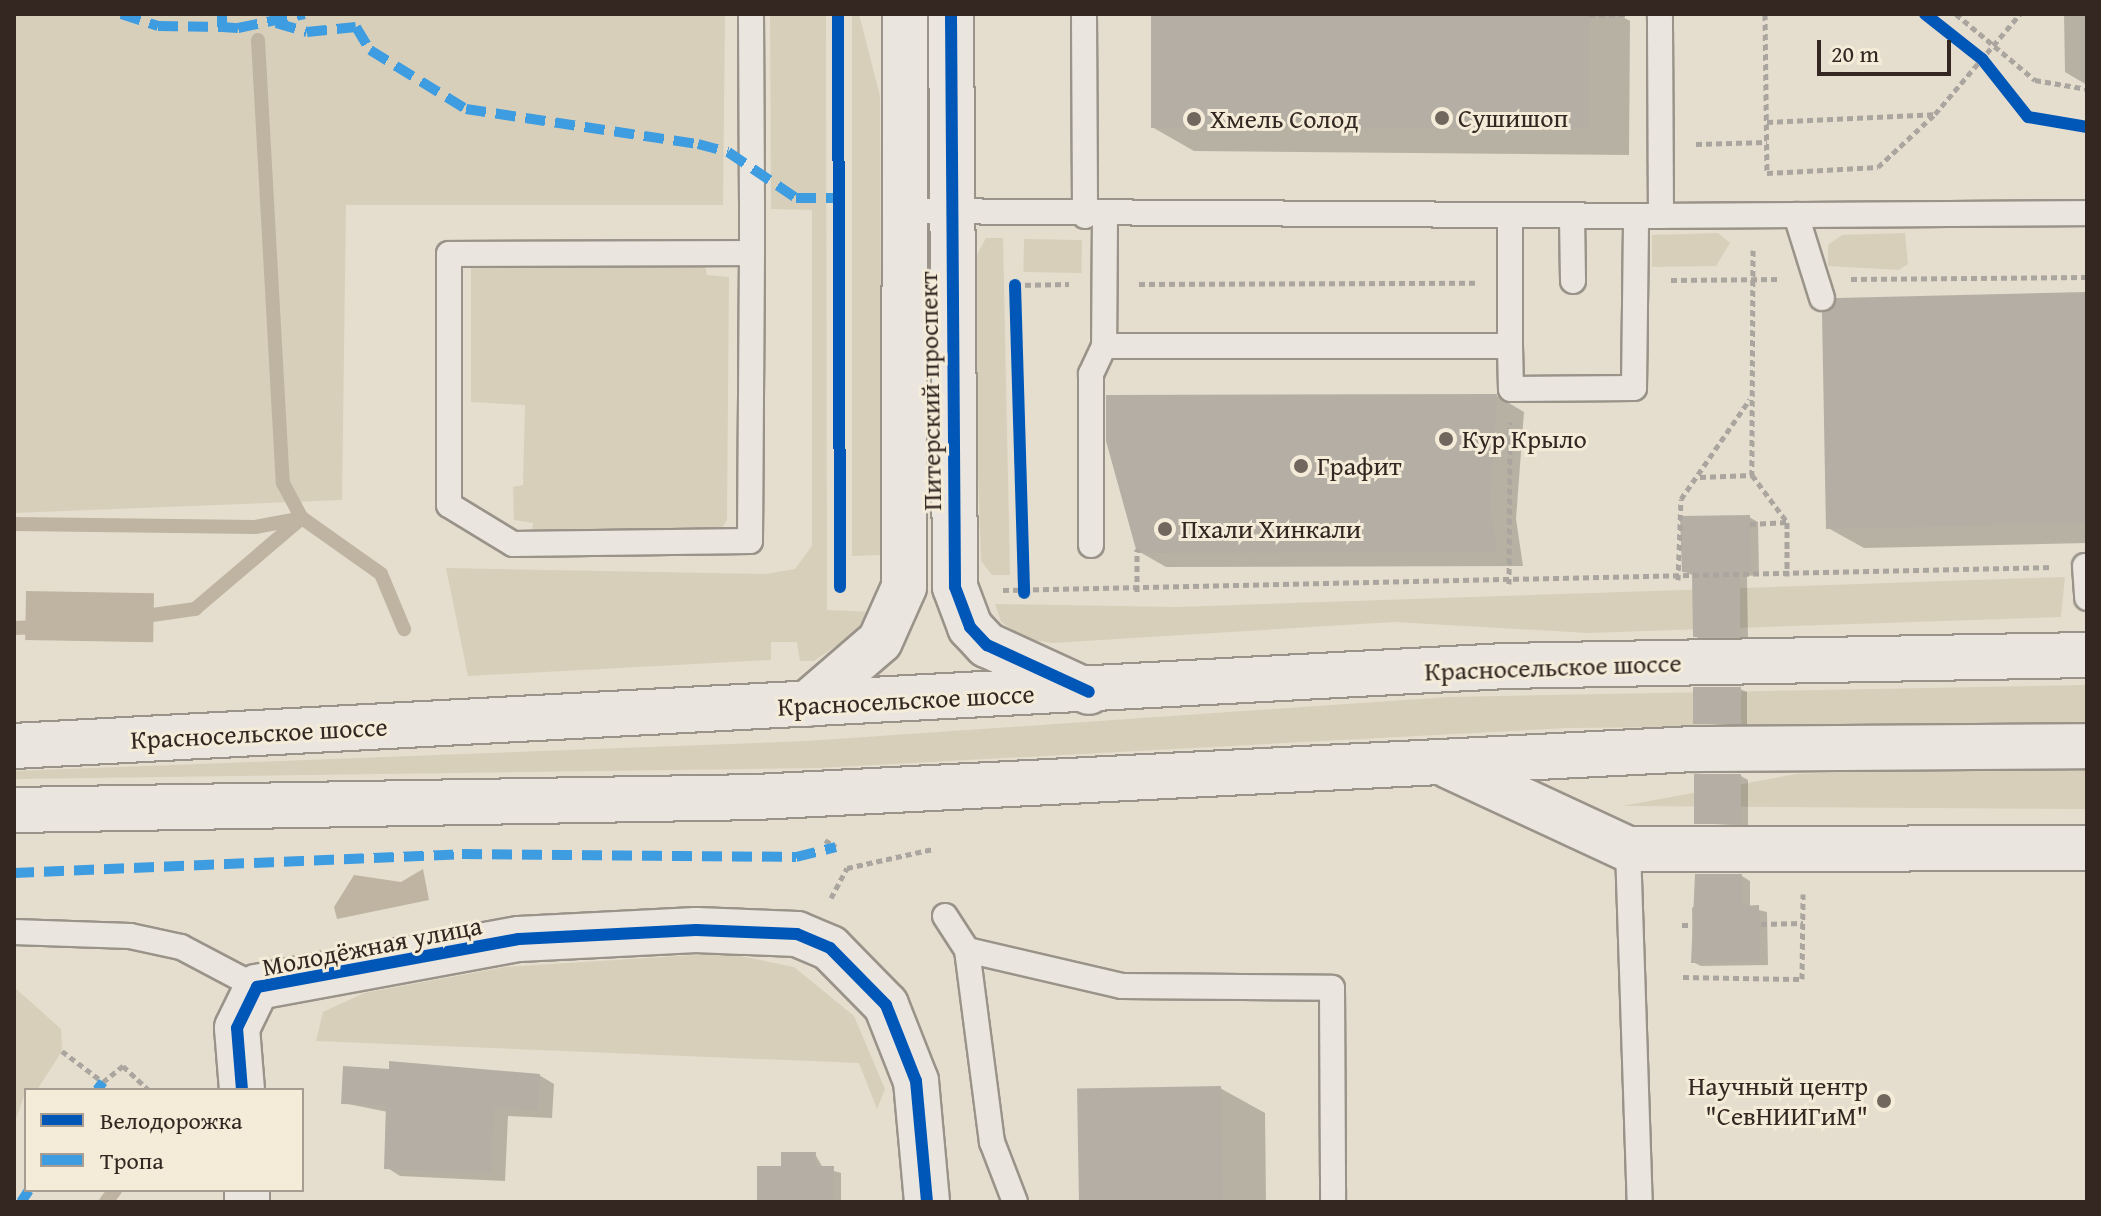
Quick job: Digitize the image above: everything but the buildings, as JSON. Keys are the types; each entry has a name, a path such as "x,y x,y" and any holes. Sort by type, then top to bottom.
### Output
{"main road":[{"name":"Питерский проспект","path":"807,704 880,641 904,587 905,14"},
{"name":"Питерский проспект","path":"951,14 949,210 955,587 970,627 987,645 1089,692"},
{"name":"Красносельское шоссе","path":"14,746 77,740 1089,692 1504,666 2087,655"},
{"path":"14,735 77,740"},
{"path":"14,810 756,797 1449,766 1694,749 2087,746"},
{"path":"1449,766 1628,849 2087,848"},
{"name":"Молодёжная улица","path":"242,1088 237,1028 257,987 519,939 601,935 797,934 830,948 886,1005 905,1048 927,1202"}],"lane":[{"path":"751,14 752,253 750,541 513,544 449,505 449,254 752,253"},
{"path":"1084,14 1104,346 1091,374 1091,545"},
{"path":"1660,14 1661,216"},
{"path":"904,211 1095,216 1510,217 2087,213"},
{"path":"1796,215 1822,298"},
{"path":"1572,216 1573,281"},
{"path":"1510,217 1511,389 1634,388 1636,216"},
{"path":"1104,346 1510,346"},
{"path":"2075,566 2087,598"},
{"path":"1628,849 1640,1202"},
{"path":"945,916 967,950 992,1142 1015,1202"},
{"path":"14,932 130,936 181,947 257,987"},
{"path":"967,950 1122,986 1332,988 1333,1202"}],"path":[{"path":"838,14 840,587"},
{"path":"1589,15 1631,14"},
{"path":"1760,182 1767,173 1765,14"},
{"path":"1956,14 2035,80 2087,89"},
{"path":"1767,173 1878,167 1935,114 2020,14"},
{"path":"1955,35 1991,69"},
{"path":"1767,122 1935,114"},
{"path":"1693,144 1767,142"},
{"path":"1753,258 1752,475 1787,522 1787,576"},
{"path":"1842,279 2087,277"},
{"path":"1665,280 1764,279"},
{"path":"1120,284 1486,283"},
{"path":"1024,593 1015,285 1086,284"},
{"path":"1509,584 1511,389"},
{"path":"1678,580 1681,499 1751,398"},
{"path":"1699,477 1752,475"},
{"path":"1750,524 1787,522"},
{"path":"1137,549 1137,592"},
{"path":"994,588 1024,593 1137,592 1678,580 2075,566"},
{"path":"831,892 847,868 933,849"},
{"path":"1683,977 1802,979 1803,877"},
{"path":"1761,924 1803,923"},
{"path":"1682,925 1690,925"},
{"path":"62,1051 103,1082 123,1066 147,1088"}],"shaded area":[{"path":"14,14 725,14 723,205 346,205 342,500 14,513"},
{"path":"770,14 826,14 827,610 873,612 870,623 814,661 800,661 797,642 771,642 771,660 468,676 446,568 765,574 795,569 812,546 812,210 771,209"},
{"path":"852,14 859,14 880,96 882,555 852,556"},
{"path":"1718,233 1730,243 1716,266 1652,267 1652,235"},
{"path":"1905,233 1908,264 1899,270 1828,266 1828,245 1842,235"},
{"path":"986,238 1003,238 1010,575 992,575 981,561 971,266"},
{"path":"1024,239 1082,240 1081,273 1023,272"},
{"path":"704,260 707,275 729,277 727,520 720,531 532,533 533,523 514,520 513,487 523,485 525,405 471,402 471,264"},
{"path":"2065,577 2061,617 1588,633 1394,622 1052,643 1026,639 1001,622 995,604 1177,607"},
{"path":"26,591 154,593 153,642 25,640"},
{"path":"2087,685 2087,723 1567,728 818,768 14,779 14,771 807,741 1448,697"},
{"path":"1969,767 2087,768 2087,809 1622,806 1796,774"},
{"path":"423,869 429,900 337,919 334,907 354,875 401,882"},
{"path":"726,953 794,967 854,1016 885,1089 877,1109 859,1063 316,1041 323,1012 364,993 505,967"},
{"path":"14,987 61,1029 62,1051 38,1088 24,1088 14,1125"}],"waterway":[{"path":"258,40 283,483 302,518 381,574 404,629"},
{"path":"14,524 255,527 302,518"},
{"path":"138,617 195,609 302,518"},
{"path":"14,628 42,627"},
{"path":"106,1202 114,1192"}],"marked path":[{"path":"121,14 158,26 222,27"},
{"path":"222,14 222,27 238,28 305,14"},
{"path":"276,23 307,32 356,27 370,50 466,109 698,144 728,152 796,198 836,198"},
{"path":"14,873 462,854 796,857 836,847"},
{"path":"98,1088 103,1082"},
{"path":"21,1202 28,1192"}],"cycle path":[{"path":"838,14 840,587"},
{"path":"951,14 955,587 970,627 987,645 1089,692"},
{"path":"1925,14 1982,59 2028,117 2087,127"},
{"path":"1015,285 1024,593"},
{"path":"242,1088 237,1028 257,987 519,939 696,930 797,934 830,948 886,1005 916,1081 927,1202"}],"place":[{"name":"Сушишоп","path":"1442,118"},
{"name":"Хмель Солод","path":"1194,119"},
{"name":"Кур Крыло","path":"1446,439"},
{"name":"Графит","path":"1301,466"},
{"name":"Пхали Хинкали","path":"1165,529"},
{"name":"Научный центр \"СевНИИГиМ\"","path":"1884,1101"}]}
